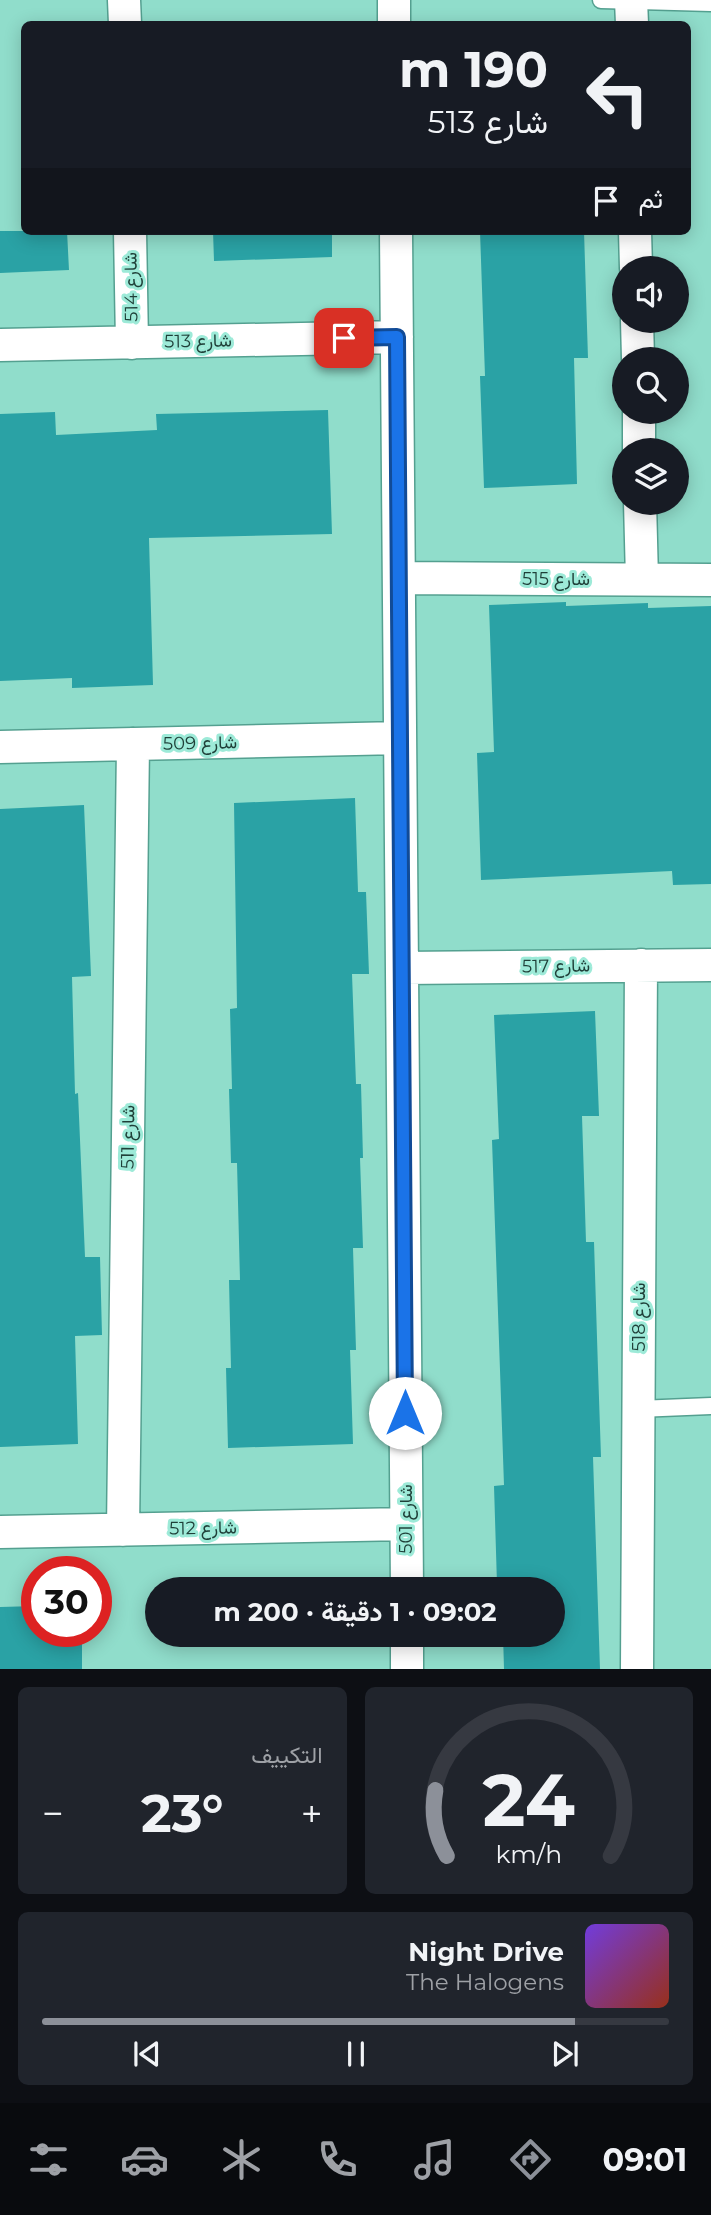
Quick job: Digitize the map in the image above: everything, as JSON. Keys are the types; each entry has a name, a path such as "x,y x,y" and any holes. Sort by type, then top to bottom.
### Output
{"street":[{"path":"124,0 125,21"},
{"path":"394,0 394,21"},
{"path":"631,0 632,21"},
{"name":"شارع 514","path":"130,235 132,342"},
{"name":"شارع 501","path":"396,235 401,578 407,1577"},
{"path":"635,235 636,256"},
{"name":"شارع 513","path":"0,345 397,337"},
{"path":"640,515 642,579"},
{"name":"شارع 515","path":"401,578 711,580"},
{"name":"شارع 509","path":"0,747 400,738"},
{"name":"شارع 511","path":"123,1530 133,744"},
{"name":"شارع 518","path":"637,1669 641,965"},
{"name":"شارع 517","path":"402,968 711,965"},
{"name":"شارع 512","path":"0,1532 406,1524"},
{"path":"407,1647 407,1669"}],"lane":[{"path":"601,0 711,3"},
{"path":"638,1409 711,1406"}],"building":[{"path":"0,231 21,231 21,235 67,235 69,270 0,273"},
{"path":"213,235 332,235 332,257 214,261"},
{"path":"480,235 584,235 588,358 574,358 577,484 484,488 480,376 485,376"},
{"path":"328,410 332,534 149,538 153,685 72,688 72,678 0,681 0,414 55,412 56,435 157,430 156,414"},
{"path":"566,602 566,606 648,603 648,608 711,606 711,884 673,885 672,871 481,880 477,753 494,752 489,605"},
{"path":"355,798 358,892 366,892 369,974 352,974 356,1084 361,1084 363,1158 360,1158 363,1248 353,1248 356,1350 350,1350 353,1444 228,1448 226,1368 231,1368 229,1280 240,1280 237,1163 231,1163 229,1089 232,1089 230,1009 237,1008 234,803"},
{"path":"84,805 91,976 72,977 75,1094 78,1093 85,1257 100,1257 102,1335 75,1336 78,1444 0,1447 0,809"},
{"path":"595,1011 599,1116 582,1116 586,1242 594,1242 601,1457 593,1457 600,1669 504,1669 503,1647 565,1647 565,1577 497,1577 494,1486 504,1485 492,1140 499,1139 494,1015"},
{"path":"21,1606 21,1647 82,1647 82,1669 0,1669 0,1607"}],"route":[{"path":"344,338 397,337 401,578 405,1413"}]}
